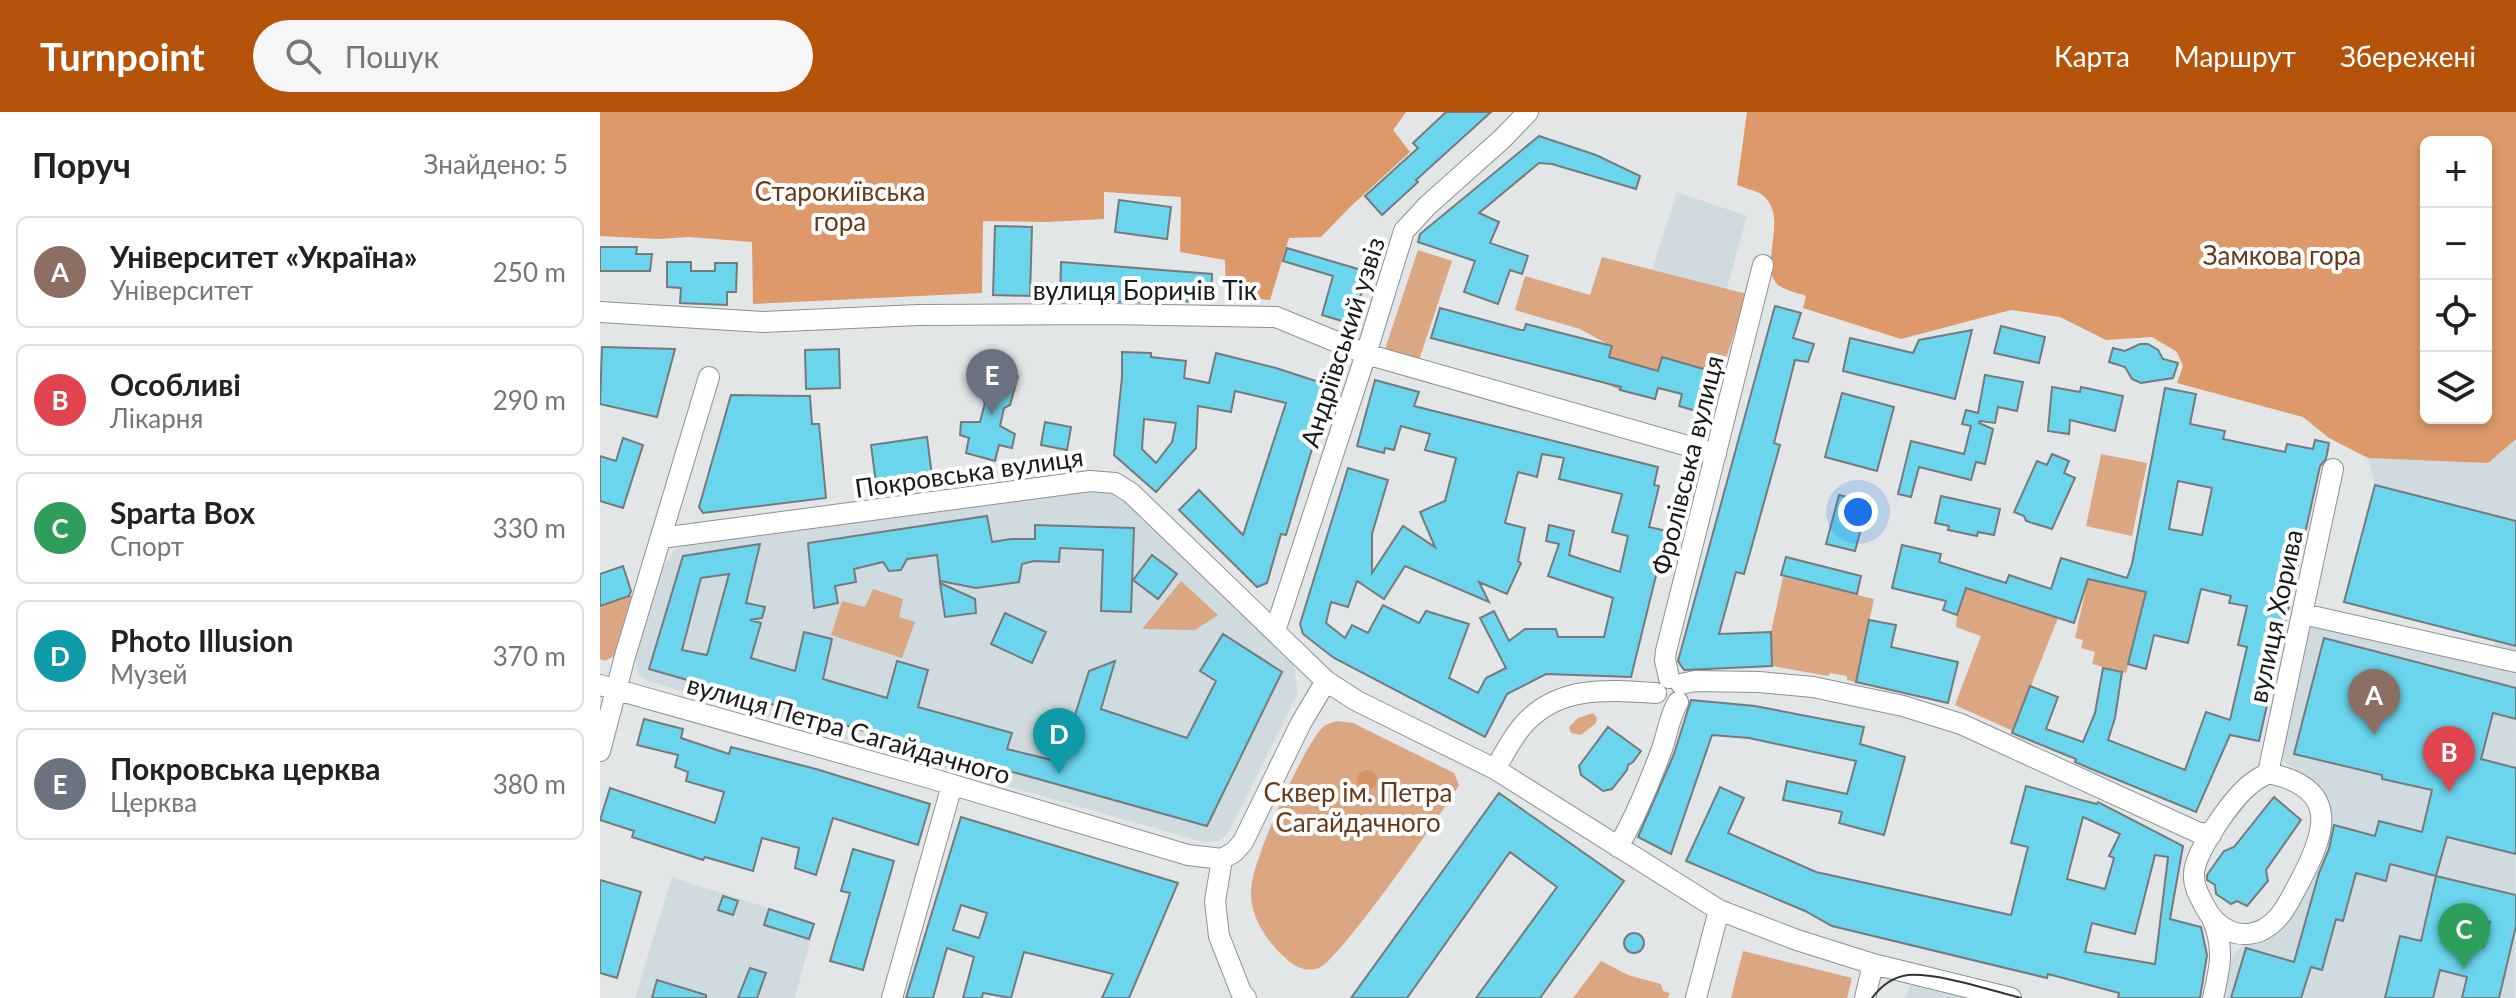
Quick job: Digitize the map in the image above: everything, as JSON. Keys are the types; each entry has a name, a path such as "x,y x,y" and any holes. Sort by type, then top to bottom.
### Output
{"street":[{"name":"Андріївський узвіз","path":"1275,631 1404,231 1528,112"},
{"name":"Фролівська вулиця","path":"1618,847 1635,818 1664,746 1669,696 1666,651 1763,265"},
{"name":"вулиця Боричів Тік","path":"608,312 763,322 934,315 1276,317 1366,354 1716,454"},
{"path":"600,327 608,312"},
{"path":"600,751 608,687 661,538 709,377"},
{"name":"вулиця Хорива","path":"2268,773 2333,469"},
{"name":"Покровська вулиця","path":"661,538 1104,481 1115,483 1131,493 1326,681 1357,701 1495,769 1719,910 1797,940 1873,964 2011,998"},
{"path":"2303,614 2516,662"},
{"path":"1246,998 1219,936 1215,901 1222,859 1243,842 1301,723 1326,681"},
{"path":"1495,769 1527,720 1541,709 1583,692 1602,689 1669,696 1695,681 1772,683 1813,687 1903,706 1961,724 2197,832 2211,835"},
{"name":"вулиця Петра Сагайдачного","path":"608,687 1188,855 1222,859"},
{"path":"2268,773 2288,778 2309,788 2320,805 2323,821 2308,866 2281,915 2266,928 2237,944 2229,954 2215,989 2220,937 2197,891 2193,877 2195,863 2236,799 2251,783 2268,773"},
{"path":"892,998 952,785"},
{"path":"1696,998 1719,910"},
{"path":"2212,918 2228,931 2239,935 2255,933"},
{"path":"1865,998 1873,964"}],"shaded area":[{"path":"1677,192 1747,216 1727,288 1721,374 1651,273"},
{"path":"2516,439 2516,521 2375,485 2368,458 2488,463"},
{"path":"1100,488 1123,498 1294,666 1298,694 1230,830 1218,841 1203,842 917,760 648,681 637,673 636,658 662,568 676,549"},
{"path":"2310,625 2489,667 2495,641 2516,646 2515,998 2219,998 2224,977 2236,951 2260,935 2329,821 2330,805 2323,789 2285,763 2281,756"},
{"path":"1367,770 1374,773 1377,780 1374,787 1367,790 1360,787 1357,780 1360,773"},
{"path":"672,877 815,923 795,998 635,998"},
{"path":"1920,981 1985,998 1904,998 1911,984"}],"green space":[{"name":"Старокиївська гора","path":"600,112 1406,112 1393,130 1410,152 1321,237 1289,238 1270,300 1226,296 1225,260 1180,252 1181,197 1104,192 1104,219 983,221 982,293 753,304 752,242 689,237 600,236"},
{"name":"Замкова гора","path":"1747,112 2516,112 2516,439 2488,463 2368,458 2329,438 2303,417 2177,383 2183,366 2177,352 2152,337 2106,340 2060,317 2011,310 1901,339 1803,308 1806,296 1780,286 1772,275 1773,214 1770,203 1761,194 1737,185"},
{"path":"1418,250 1452,261 1418,363 1384,352"},
{"path":"1602,257 1747,294 1721,374 1662,357 1658,371 1628,362 1620,390 1602,382 1611,346 1580,329 1515,310 1525,276 1590,295"},
{"path":"2101,454 2147,463 2132,536 2086,526"},
{"path":"1783,577 1874,599 1856,682 1847,680 1847,676 1830,673 1828,676 1772,666 1771,632"},
{"path":"2088,579 2146,592 2126,673 2092,664 2095,652 2081,648 2083,640 2075,638"},
{"path":"1181,581 1218,615 1195,630 1142,629"},
{"path":"1966,588 2058,618 2013,731 1955,705 1981,636 1956,627"},
{"path":"873,589 903,599 899,617 915,622 902,658 831,635 842,601 865,607"},
{"path":"632,595 614,656 605,661 600,659 600,606"},
{"path":"1593,713 1596,723 1581,735 1571,733 1569,727 1578,718"},
{"name":"Сквер ім. Петра Сагайдачного","path":"1337,721 1353,723 1454,773 1459,785 1347,940 1319,968 1307,969 1286,959 1266,937 1255,915 1251,890 1268,832 1302,760 1321,729"},
{"path":"1743,951 1852,978 1847,998 1731,998"},
{"path":"1601,961 1628,975 1661,984 1663,991 1670,993 1668,998 1573,998"}],"building":[{"path":"1446,112 1491,112 1382,215 1365,196 1418,148 1413,143"},
{"path":"1539,136 1596,155 1640,176 1636,189 1539,163 1479,213 1499,222 1490,243 1528,256 1522,274 1510,270 1498,304 1464,292 1475,261 1418,242 1420,234"},
{"path":"1119,200 1171,207 1167,239 1115,232"},
{"path":"995,226 1032,227 1030,296 993,295"},
{"path":"600,247 637,247 636,254 652,254 650,271 600,271"},
{"path":"1287,248 1368,272 1352,324 1322,315 1333,276 1283,261"},
{"path":"667,262 691,262 691,271 715,271 715,263 737,263 736,292 727,292 727,305 680,303 681,288 667,287"},
{"path":"1061,262 1212,274 1211,303 1148,299 1148,302 1060,301"},
{"path":"1775,306 1801,313 1793,338 1814,344 1808,362 1795,360 1774,443 1780,445 1744,574 1736,572 1719,634 1771,632 1772,666 1684,670 1678,661"},
{"path":"1440,308 1521,330 1526,324 1612,346 1609,357 1658,371 1662,357 1721,374 1710,415 1679,406 1682,394 1658,388 1655,399 1620,390 1621,387 1431,338"},
{"path":"2001,326 2045,337 2039,363 1994,353"},
{"path":"1972,330 1955,399 1843,371 1850,338 1913,353 1919,340"},
{"path":"2148,344 2158,350 2163,359 2178,363 2173,378 2141,383 2132,379 2125,367 2109,362 2113,348 2125,351"},
{"path":"602,347 675,349 657,417 600,404"},
{"path":"839,349 840,388 806,389 805,350"},
{"path":"1122,352 1151,353 1151,357 1186,361 1184,378 1209,383 1216,353 1331,386 1286,535 1281,534 1267,583 1257,587 1179,510 1199,490 1243,535 1286,403 1235,391 1231,412 1198,406 1196,448 1156,492 1114,455","holes":["1144,419 1176,423 1172,442 1156,463 1142,449"]},
{"path":"989,368 1018,376 1000,426 1015,434 1012,448 999,445 995,461 966,453 969,438 960,435 961,422 980,422"},
{"path":"1985,375 2023,382 2017,411 1998,407 1995,423 1979,423 1993,429 1985,464 1976,462 1971,480 1919,467 1911,497 1898,494 1911,441 1964,454 1971,426 1962,424 1966,410 1978,413"},
{"path":"1375,380 1419,392 1414,406 1658,467 1654,485 1659,486 1649,527 1667,531 1631,677 1546,674 1507,694 1485,737 1334,658 1303,634 1300,624 1348,468 1388,480 1372,534 1372,573 1403,526 1435,547 1420,512 1445,501 1456,458 1425,450 1430,434 1401,426 1394,450 1385,448 1384,453 1357,446","holes":["1542,454 1564,458 1559,479 1622,494 1612,532 1628,536 1620,572 1569,555 1574,531 1549,525 1546,541 1559,544 1548,576 1613,598 1604,637 1558,637 1556,629 1525,629 1509,641 1494,611 1480,618 1506,668 1486,678 1478,693 1449,678 1469,624 1426,611 1419,623 1383,605 1368,633 1352,625 1345,638 1326,623 1331,602 1348,607 1357,581 1384,599 1405,566 1489,602 1479,582 1507,594 1521,563 1518,561 1525,528 1505,523 1518,472 1537,477"]},
{"path":"2052,387 2080,392 2081,387 2123,396 2115,431 2070,420 2069,434 2048,431"},
{"path":"2165,388 2196,394 2190,424 2225,431 2223,439 2285,452 2287,444 2313,449 2315,440 2329,443 2326,459 2320,466 2259,741 2230,735 2196,812 2012,733 2030,686 2058,697 2046,729 2083,742 2095,713 2103,668 2122,672 2115,718 2108,740 2185,770 2206,712 2230,720 2247,647 2238,645 2247,606 2229,603 2231,596 2201,589 2188,643 2154,635 2146,669 2128,664 2146,592 2088,579 2074,623 1966,588 1957,615 1943,610 1946,601 1892,588 1902,545 1941,554 1939,562 2006,583 2009,575 2051,589 2061,558 2127,578","holes":["2178,481 2212,488 2202,535 2169,529"]},
{"path":"1842,393 1894,407 1877,471 1825,457"},
{"path":"731,395 810,396 812,424 819,424 826,498 703,513 699,507"},
{"path":"1045,422 1071,427 1067,450 1041,445"},
{"path":"927,437 932,476 876,483 871,445"},
{"path":"623,438 643,445 623,508 600,501 600,456 616,461"},
{"path":"2052,454 2069,461 2064,473 2075,478 2052,529 2026,521 2024,516 2014,512 2037,461 2047,465"},
{"path":"2375,485 2516,521 2516,646 2344,602"},
{"path":"1839,495 1868,502 1855,551 1826,544"},
{"path":"1941,496 2000,509 1994,535 1978,532 1977,536 1948,530 1949,526 1935,523"},
{"path":"987,516 992,542 1035,539 1035,525 1134,528 1131,612 1101,611 1103,550 1060,548 1059,562 1022,564 1019,582 976,588 940,581 937,555 907,559 901,570 889,571 883,562 854,569 856,582 835,586 838,603 814,608 808,543"},
{"path":"760,544 746,603 765,607 762,618 750,620 761,623 751,658 795,671 804,632 832,639 823,679 887,698 897,661 928,670 918,707 1012,733 1007,749 1060,762 1089,671 1115,661 1101,709 1187,738 1216,681 1200,671 1223,634 1282,672 1207,826 649,669 683,556","holes":["729,574 707,655 682,650 701,578"]},
{"path":"1152,555 1177,574 1158,599 1133,580"},
{"path":"1786,557 1861,576 1857,594 1781,575"},
{"path":"623,566 631,591 629,596 600,606 600,574"},
{"path":"940,583 975,599 976,613 945,617"},
{"path":"1005,613 1046,632 1032,663 991,644"},
{"path":"1869,620 1896,625 1891,647 1958,662 1948,703 1856,682"},
{"path":"2324,638 2516,688 2516,719 2493,713 2481,759 2516,768 2516,854 2447,837 2436,876 2390,864 2386,881 2356,873 2343,921 2336,919 2322,970 2311,967 2301,998 2231,998 2246,948 2294,962 2334,825 2375,836 2379,821 2422,832 2432,790 2294,754"},
{"path":"1691,700 1755,706 1864,727 1860,744 1905,757 1884,835 1839,823 1842,812 1783,800 1787,781 1847,794 1856,761 1749,738 1712,735 1671,854 1638,837 1674,754"},
{"path":"644,719 683,729 681,738 729,754 731,747 930,804 918,845 833,818 816,875 795,868 799,848 762,838 753,871 705,857 703,860 632,837 634,831 600,820 610,788 715,823 724,792 686,781 688,772 675,767 678,755 637,745"},
{"path":"1608,727 1641,751 1612,789 1603,791 1581,775 1579,766"},
{"path":"2026,786 2098,802 2183,846 2170,919 2201,927 2207,955 2200,998 2118,998 2119,993 2048,974 2047,978 1832,926 1805,911 1686,861 1720,787 1744,798 1728,833 1816,872 2011,915 2028,847 2011,843","holes":["2083,817 2120,834 2109,856 2114,858 2105,889 2067,879","2155,855 2168,857 2155,964 2085,952 2092,923 2135,934"]},
{"path":"1499,793 1624,881 1540,998 1476,998 1557,887 1510,852 1407,998 1351,998"},
{"path":"2274,797 2301,820 2266,870 2268,881 2247,906 2237,901 2231,904 2216,894 2215,885 2207,880 2207,875 2224,851 2234,847"},
{"path":"961,817 1178,883 1129,998 1102,998 1113,974 1024,952 1011,998 983,993 982,998 963,998 974,957 947,948 933,998 906,998","holes":["961,905 987,913 979,938 953,930"]},
{"path":"853,849 894,861 863,970 830,961 850,893 841,891"},
{"path":"2436,876 2516,895 2516,926 2499,998 2462,998 2467,977 2440,970 2433,998 2385,998 2400,936 2421,941","holes":["2455,914 2490,922 2483,947 2449,939"]},
{"path":"600,880 641,892 617,978 600,973"},
{"path":"723,896 738,901 733,915 718,910"},
{"path":"769,909 814,924 809,939 764,925"},
{"path":"1634,933 1641,936 1644,943 1641,950 1634,953 1627,950 1624,943 1627,936"},
{"path":"750,968 766,973 757,998 738,998"},
{"path":"657,980 706,995 706,998 652,998"}],"tram line":[{"path":"1872,998 1887,983 1908,975 1949,979 2021,998"}],"place":[{"name":"Покровська церква","path":"992,415"},
{"name":"Університет «Україна»","path":"2374,735"},
{"name":"Photo Illusion","path":"1059,774"},
{"name":"Особливі","path":"2449,792"},
{"name":"Sparta Box","path":"2464,969"}]}
